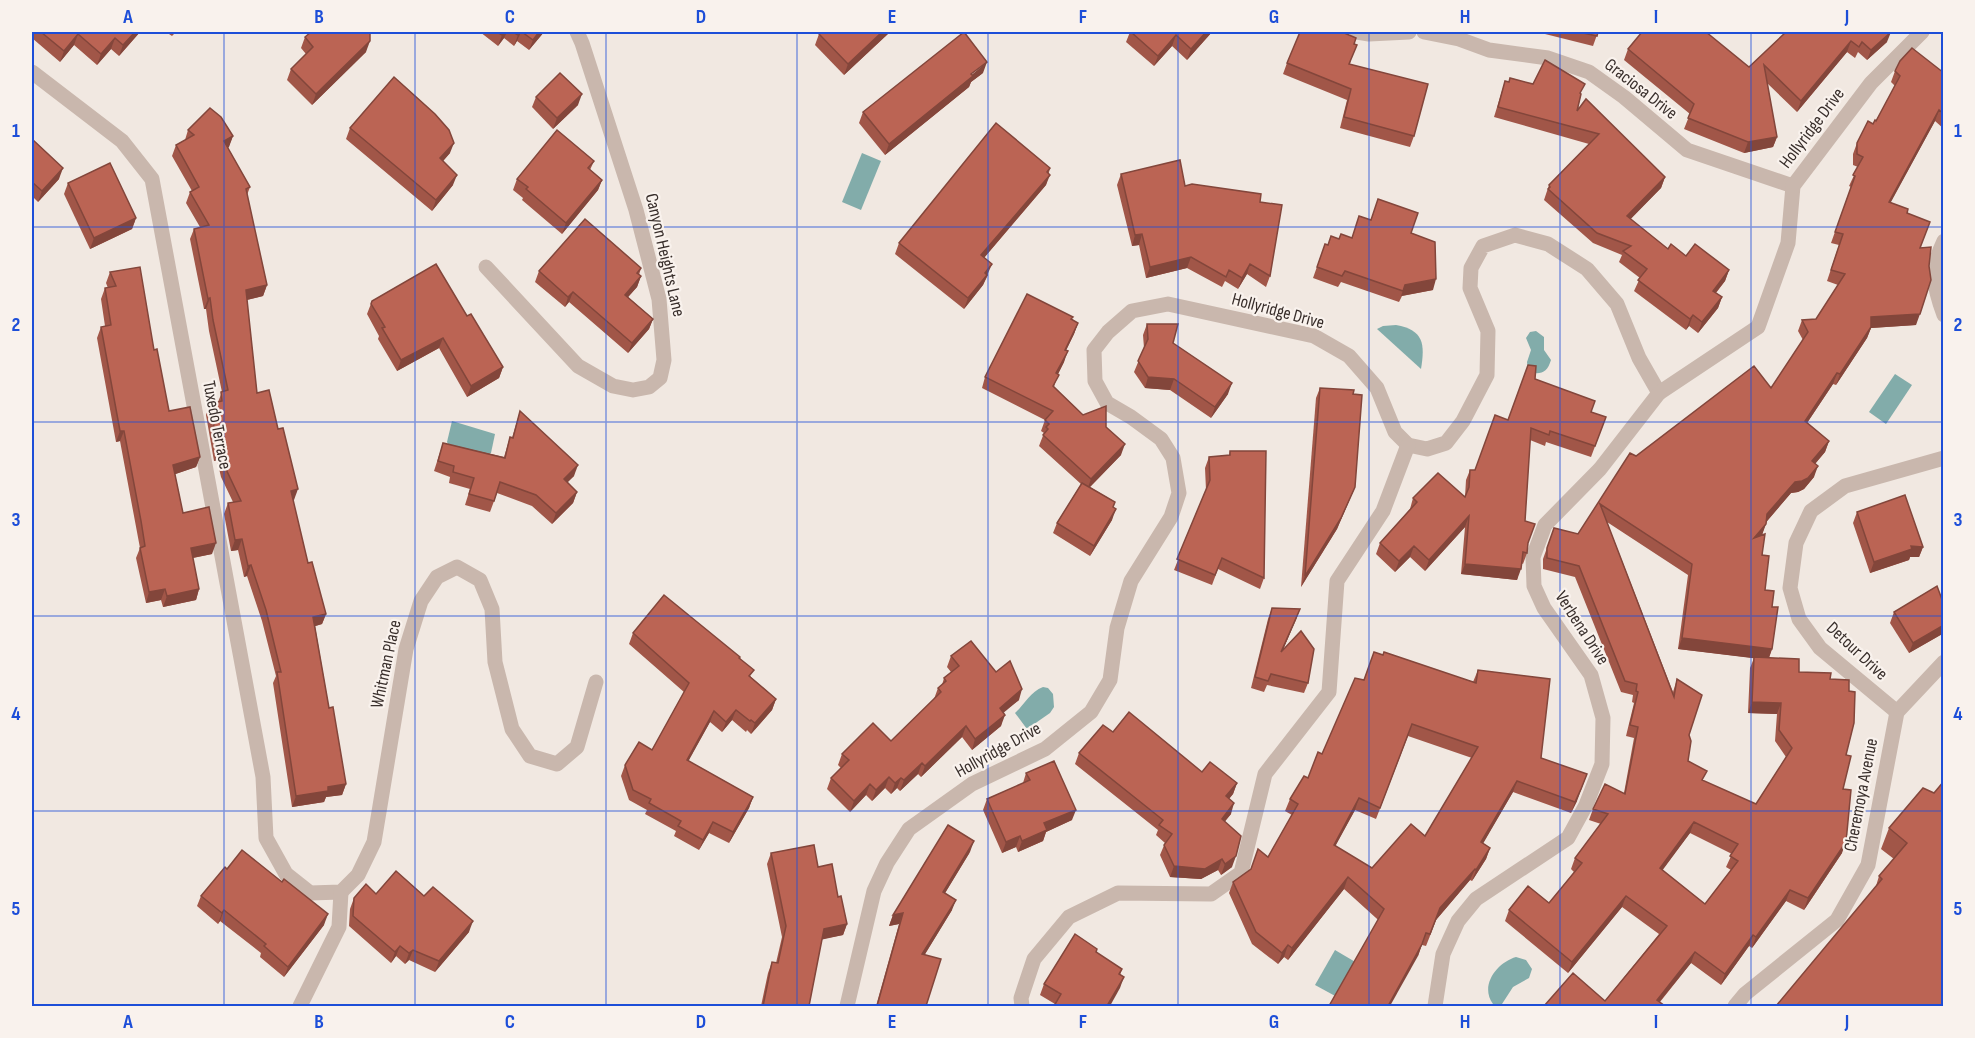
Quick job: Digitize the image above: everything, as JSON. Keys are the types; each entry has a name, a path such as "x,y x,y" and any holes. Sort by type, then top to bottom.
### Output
{"street":[{"name":"Canyon Heights Lane","path":"486,267 578,366 613,386 633,390 649,387 660,378 664,360 659,299 636,210 577,32"},
{"path":"1357,32 1369,34 1409,32"},
{"name":"Graciosa Drive","path":"1424,32 1459,39 1488,50 1548,58 1589,72 1624,97 1687,150 1793,186"},
{"name":"Hollyridge Drive","path":"1659,393 1758,327 1788,243 1793,186 1871,83 1922,32"},
{"name":"Tuxedo Terrace","path":"32,72 122,141 152,179 263,777 266,838 286,874 310,893 341,892"},
{"path":"1022,1006 1021,998 1034,959 1069,917 1118,893 1211,894 1241,873 1265,774 1329,692 1337,581 1383,511 1408,445 1427,449 1446,443 1463,421 1487,375 1488,331 1470,288 1471,268 1484,246 1515,235 1548,244 1587,269 1617,304 1639,358 1659,393"},
{"path":"1944,241 1934,265 1936,294 1944,315"},
{"name":"Hollyridge Drive","path":"847,1006 874,891 887,863 909,829 972,784 1045,749 1091,712 1110,680 1117,628 1131,581 1171,517 1179,493 1173,458 1161,440 1131,417 1107,403 1095,381 1094,350 1108,332 1132,311 1168,304 1314,336 1349,356 1377,388 1395,432 1408,445"},
{"name":"Verbena Drive","path":"1435,1006 1443,954 1458,921 1476,899 1568,838 1586,805 1602,764 1603,718 1591,675 1544,608 1534,586 1533,557 1545,525 1600,469 1659,393"},
{"name":"Detour Drive","path":"1897,712 1820,648 1799,619 1790,588 1796,543 1811,511 1845,486 1944,458"},
{"name":"Whitman Place","path":"341,892 358,875 374,842 406,649 421,601 437,577 457,567 480,580 492,609 495,662 512,729 530,756 557,764 577,747 596,682"},
{"path":"1897,712 1944,662"},
{"name":"Cheremoya Avenue","path":"1735,1006 1745,994 1837,920 1868,865 1897,712"},
{"path":"300,1006 339,927 341,892"}],"water":[{"path":"862,153 881,161 861,210 842,202"},
{"path":"1396,325 1412,330 1420,340 1423,352 1421,369 1377,329"},
{"path":"1536,331 1544,337 1544,350 1551,360 1548,368 1537,373 1528,372 1527,362 1531,350 1526,338 1530,332"},
{"path":"1895,374 1912,385 1886,424 1869,412"},
{"path":"452,421 495,434 491,453 486,456 449,446 447,442"},
{"path":"1043,687 1048,688 1053,694 1054,707 1050,713 1027,729 1015,713 1031,695"},
{"path":"1335,950 1357,963 1337,997 1315,985"},
{"path":"1516,957 1526,960 1532,969 1529,978 1513,987 1502,1004 1493,1004 1489,997 1489,982 1497,969"}],"building":[{"path":"41,32 135,32 123,45 115,38 101,54 78,34 64,51"},
{"path":"311,32 370,32 370,41 316,94 291,69 313,47 305,37"},
{"path":"522,32 539,32 533,40"},
{"path":"822,32 882,32 848,64 819,34"},
{"path":"964,32 987,62 889,144 863,112"},
{"path":"1131,32 1206,32 1191,49 1176,35 1158,56"},
{"path":"1300,32 1342,32 1356,38 1354,44 1357,45 1349,64 1428,84 1414,136 1344,117 1351,89 1287,63"},
{"path":"1579,32 1598,32 1597,36"},
{"path":"1642,32 1706,32 1749,67 1786,32 1891,32 1871,50 1862,42 1859,47 1851,41 1801,101 1764,65 1777,137 1748,142 1688,118 1694,104 1628,49"},
{"path":"1912,48 1944,73 1944,114 1939,110 1889,202 1908,209 1907,213 1930,222 1920,248 1931,247 1929,266 1931,280 1920,314 1871,317 1871,327 1805,421 1829,441 1812,461 1818,466 1808,478 1795,482 1767,514 1766,524 1754,538 1765,534 1762,555 1769,556 1765,590 1774,591 1772,607 1778,607 1772,649 1682,638 1692,564 1600,504 1674,697 1677,679 1702,695 1689,735 1691,741 1688,761 1707,771 1702,780 1756,804 1792,748 1779,730 1781,703 1752,702 1754,657 1799,659 1799,672 1831,673 1830,679 1849,680 1849,691 1855,692 1854,723 1846,755 1851,756 1843,789 1851,790 1846,842 1808,898 1790,890 1756,937 1753,935 1725,974 1695,952 1657,1000 1665,1006 1544,1006 1573,973 1605,1001 1667,926 1626,896 1572,962 1509,910 1528,886 1549,903 1582,863 1575,858 1608,814 1593,809 1605,784 1625,794 1638,727 1630,725 1638,692 1636,691 1637,684 1625,681 1579,566 1547,558 1547,548 1554,528 1578,534 1630,453 1636,456 1754,366 1771,388 1808,332 1802,320 1816,319 1845,274 1831,270 1843,234 1835,232 1855,176 1853,175 1863,157 1857,154 1857,143 1868,121 1873,124 1876,121 1900,76 1895,71 1900,61","holes":["1694,822 1738,844 1730,856 1738,861 1705,904 1660,868"]},
{"path":"1545,60 1585,84 1580,93 1577,111 1586,99 1665,177 1627,216 1668,249 1671,244 1686,256 1695,244 1729,270 1713,291 1722,297 1702,322 1693,315 1690,319 1638,280 1647,269 1623,251 1631,246 1597,233 1548,189 1549,185 1599,134 1498,107 1505,81 1509,82 1510,78 1533,84"},
{"path":"560,73 582,94 557,118 536,97"},
{"path":"394,77 435,114 449,130 454,143 440,158 457,175 436,200 350,128"},
{"path":"210,108 221,117 233,136 224,141 250,187 246,189 267,285 246,290 257,393 269,390 278,429 283,428 298,489 291,491 308,563 312,562 326,614 313,617 329,708 333,707 346,784 328,787 328,791 296,796 277,672 281,672 266,610 251,565 248,566 242,539 235,540 228,503 241,501 225,467 221,450 218,450 210,404 222,401 221,392 228,390 194,229 209,225 190,192 199,187 176,145 194,135 188,130"},
{"path":"996,123 1050,168 1047,172 1050,175 981,255 992,264 985,273 987,275 968,298 899,243"},
{"path":"557,130 594,161 588,168 602,180 566,223 517,179"},
{"path":"32,139 63,168 42,191 32,182"},
{"path":"1180,160 1185,186 1192,184 1261,194 1260,202 1282,205 1270,276 1250,264 1242,278 1229,270 1226,277 1191,257 1150,267 1142,234 1135,235 1121,174"},
{"path":"110,163 136,218 94,238 68,183"},
{"path":"1378,199 1418,213 1411,233 1435,242 1436,279 1405,285 1403,291 1345,271 1342,276 1317,267 1325,244 1328,245 1331,236 1339,239 1341,234 1352,238 1359,216 1371,220"},
{"path":"585,219 641,268 637,273 641,276 625,295 653,319 632,343 573,292 568,297 539,271"},
{"path":"436,264 467,316 471,314 503,367 471,386 443,338 401,360 371,304 372,301"},
{"path":"140,267 154,350 157,349 169,411 190,407 200,457 173,465 183,513 209,507 216,543 191,548 199,589 167,596 165,589 149,592 140,548 145,546 141,521 124,431 120,431 101,327 111,325 105,288 116,286 110,272"},
{"path":"1027,294 1073,317 1071,319 1078,323 1065,350 1068,351 1056,373 1059,375 1053,386 1083,415 1106,406 1106,427 1125,444 1091,479 1043,435 1049,424 1045,420 1053,411 985,377"},
{"path":"1147,324 1178,324 1173,343 1232,383 1215,407 1174,379 1148,377 1138,361 1148,339"},
{"path":"1528,365 1536,366 1535,379 1595,401 1591,412 1606,417 1595,446 1550,431 1549,435 1531,428 1525,521 1535,524 1527,553 1523,552 1521,569 1465,564 1469,516 1429,560 1414,546 1399,561 1380,543 1417,502 1413,498 1438,473 1465,497 1469,487 1470,470 1475,470 1495,415 1508,420"},
{"path":"1320,388 1354,390 1353,394 1362,395 1355,487 1341,518 1305,576"},
{"path":"520,411 578,465 564,479 577,492 556,513 536,495 500,482 494,501 469,494 474,478 453,472 454,466 438,461 443,443 505,458"},
{"path":"1230,451 1266,451 1264,578 1222,558 1215,575 1177,559 1210,480 1209,457 1230,455"},
{"path":"1082,483 1115,502 1113,507 1116,509 1094,546 1057,523"},
{"path":"1905,495 1923,547 1911,546 1912,549 1874,562 1857,512"},
{"path":"1937,586 1944,605 1944,625 1913,643 1894,612"},
{"path":"664,595 754,670 749,676 776,699 755,723 736,710 726,722 714,711 687,760 753,797 733,832 713,822 703,840 678,826 681,821 649,803 651,799 633,790 625,765 639,742 652,750 689,683 633,633"},
{"path":"1272,608 1300,609 1281,652 1301,631 1314,649 1308,683 1271,674 1268,681 1255,677"},
{"path":"971,641 996,672 1010,661 1022,689 1000,708 1005,715 975,739 966,726 925,766 922,763 904,780 901,778 895,783 889,777 876,790 870,784 854,801 831,778 849,760 842,754 873,723 891,741 941,692 938,688 946,681 944,678 959,666 951,656"},
{"path":"1374,652 1383,655 1384,652 1476,683 1478,670 1550,679 1541,758 1587,774 1575,802 1517,781 1481,842 1490,848 1476,870 1440,908 1430,934 1426,933 1388,1006 1329,1006 1384,909 1348,877 1292,948 1288,945 1282,953 1256,932 1233,882 1251,869 1258,849 1268,857 1298,804 1290,799 1304,776 1308,778 1318,752 1322,754 1355,678 1364,680","holes":["1412,724 1478,747 1425,836 1411,824 1372,868 1334,845 1359,798 1380,808"]},
{"path":"1129,712 1202,772 1210,762 1237,783 1226,796 1234,803 1222,819 1241,836 1236,856 1225,864 1222,859 1205,869 1174,866 1164,845 1172,834 1159,825 1163,820 1079,753 1103,725 1113,732"},
{"path":"1054,761 1076,810 1044,823 1047,830 1022,841 1020,836 1006,842 987,799 1030,780 1026,773"},
{"path":"1944,781 1944,1006 1776,1006 1882,879 1879,876 1907,843 1889,828 1923,788 1934,793"},
{"path":"948,825 974,841 943,892 956,900 922,954 941,959 926,1006 877,1006 903,913 893,915"},
{"path":"814,845 818,867 832,864 838,897 841,896 847,924 824,929 809,1006 763,1006 772,962 778,963 786,926 771,853"},
{"path":"242,850 282,882 284,879 328,914 288,967 264,946 266,944 224,910 222,913 201,896"},
{"path":"396,871 424,896 433,887 473,921 439,961 413,950 409,953 400,946 395,952 353,916 354,898 366,884 376,894"},
{"path":"1075,934 1097,949 1096,952 1122,969 1119,974 1124,977 1107,1006 1054,1006 1061,994 1044,984"}]}
